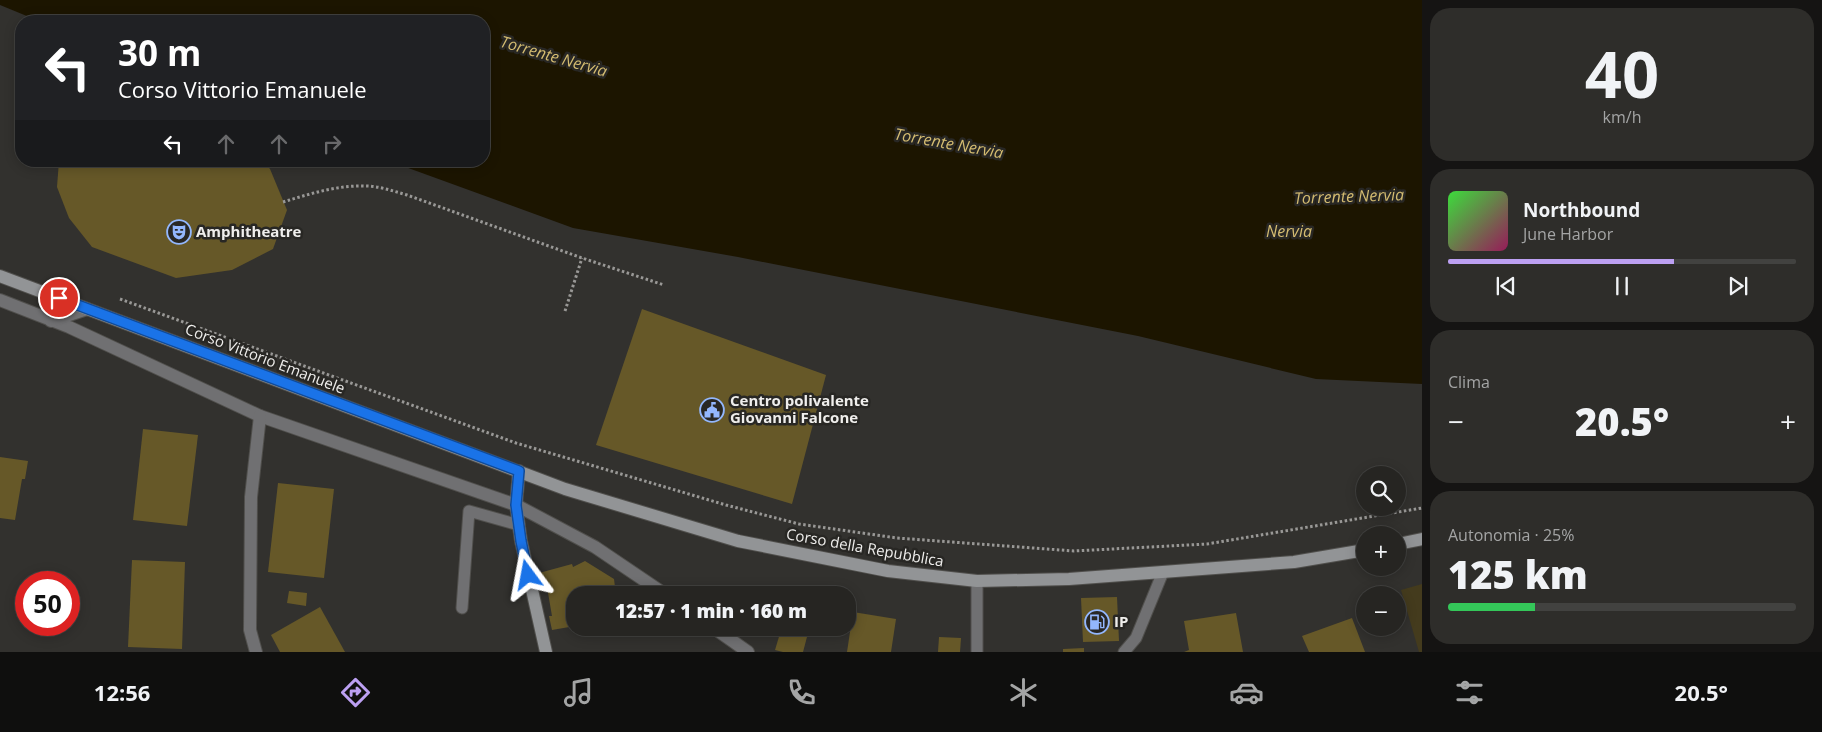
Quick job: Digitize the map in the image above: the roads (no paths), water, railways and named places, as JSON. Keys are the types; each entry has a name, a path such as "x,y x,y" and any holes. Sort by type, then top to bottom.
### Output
{"main road":[{"name":"Corso Vittorio Emanuele","path":"0,276 519,471"},
{"path":"519,471 516,505 521,541 546,652"},
{"name":"Corso della Repubblica","path":"519,471 565,489 738,541 888,571 978,581 1069,579 1294,562 1356,552"},
{"path":"1406,542 1422,539"}],"street":[{"path":"0,300 51,321 260,416 516,505 595,547 653,586"},
{"path":"51,321 87,309"},
{"path":"256,652 250,630 251,497 260,416"},
{"path":"725,636 748,652"}],"lane":[{"path":"462,608 469,510 519,525"},
{"path":"1124,652 1136,638 1163,572"},
{"path":"977,652 978,581"}],"water":[{"path":"0,0 1422,0 1422,384 1316,379 1138,336 738,257 573,228 405,167 490,167 490,15 24,15 0,5"}],"place":[{"name":"Amphitheatre","path":"179,232"},
{"name":"Centro polivalente Giovanni Falcone","path":"712,410"},
{"name":"IP","path":"1097,622"}],"water label":[{"name":"Torrente Nervia","path":"554,56"},
{"name":"Torrente Nervia","path":"949,143"},
{"name":"Torrente Nervia","path":"1349,196"},
{"name":"Nervia","path":"1289,231"}]}
